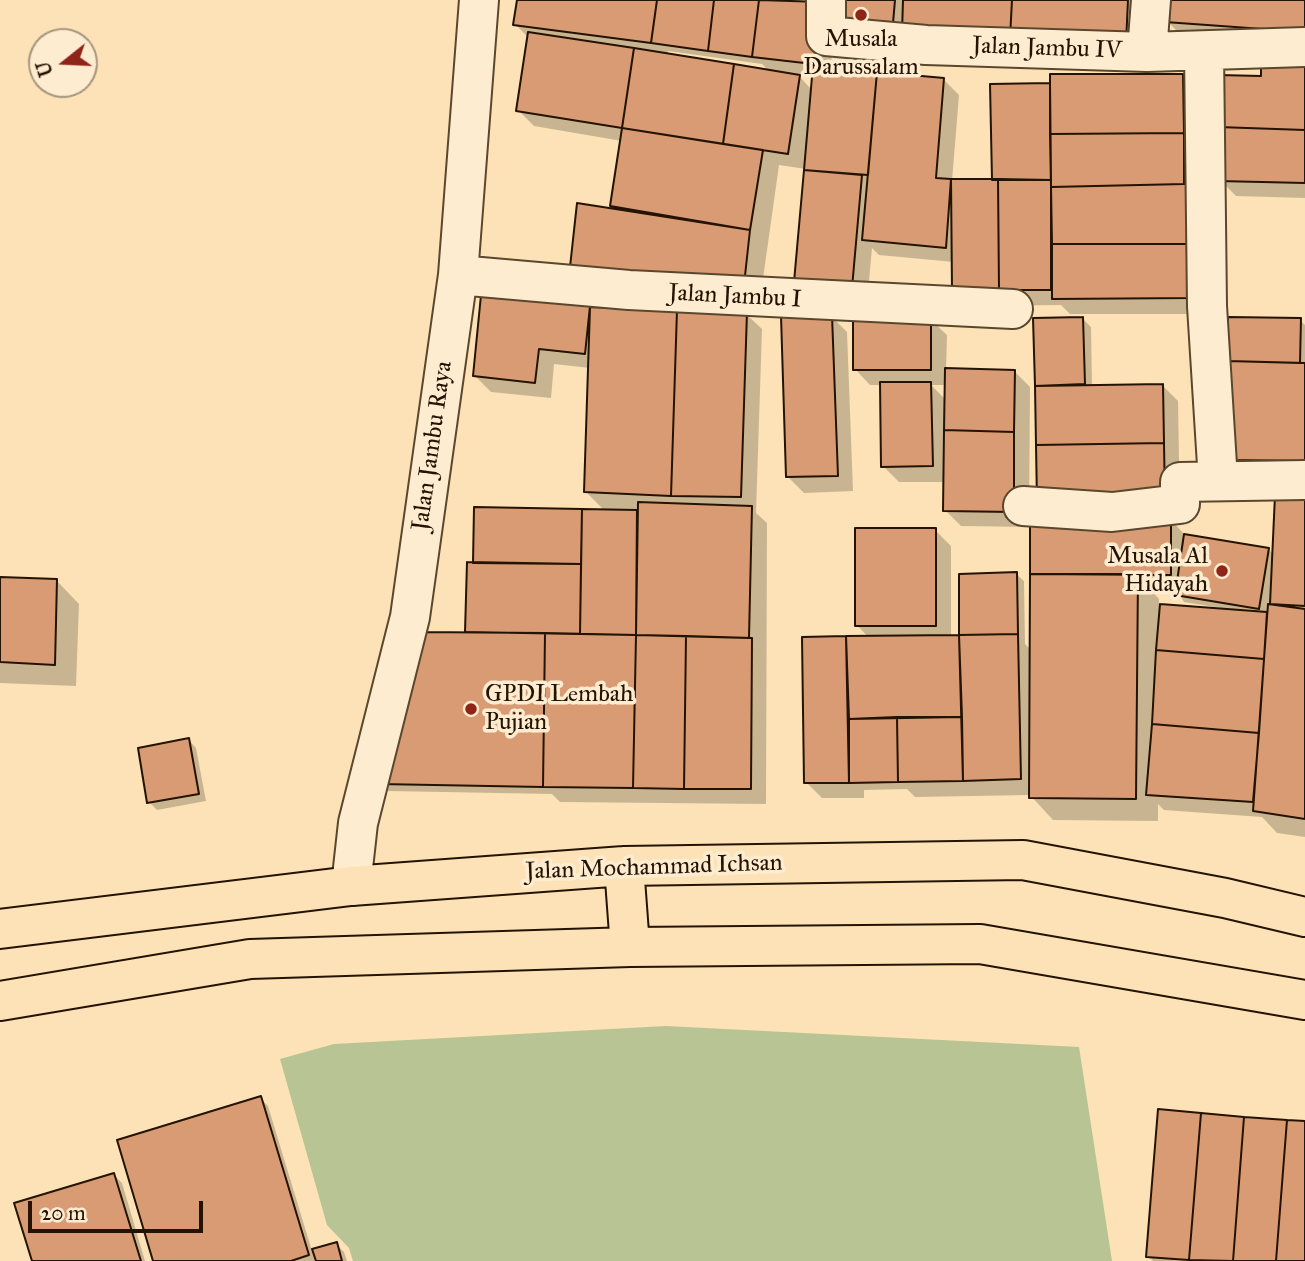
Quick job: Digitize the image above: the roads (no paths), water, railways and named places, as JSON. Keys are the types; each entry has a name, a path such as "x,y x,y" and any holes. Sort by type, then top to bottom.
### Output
{"main road":[{"name":"Jalan Mochammad Ichsan","path":"0,929 351,886 624,866 1023,860 1225,898 1305,917"},
{"path":"624,866 630,947"},
{"path":"0,1001 250,959 630,947 981,944 1305,1000"}],"street":[{"name":"Jalan Jambu Raya","path":"351,886 358,823 411,617 458,275 479,0"},
{"name":"Jalan Jambu IV","path":"826,0 826,36 926,45 1147,52 1305,47"},
{"path":"1147,52 1150,0"},
{"path":"1204,51 1207,306 1218,481"},
{"name":"Jalan Jambu I","path":"458,275 629,290 1013,309"},
{"path":"1023,506 1112,512 1180,504 1180,482 1305,480"}],"place":[{"name":"Musala Darussalam","path":"861,15"},
{"name":"Musala Al Hidayah","path":"1222,571"},
{"name":"GPDI Lembah Pujian","path":"471,709"}]}
